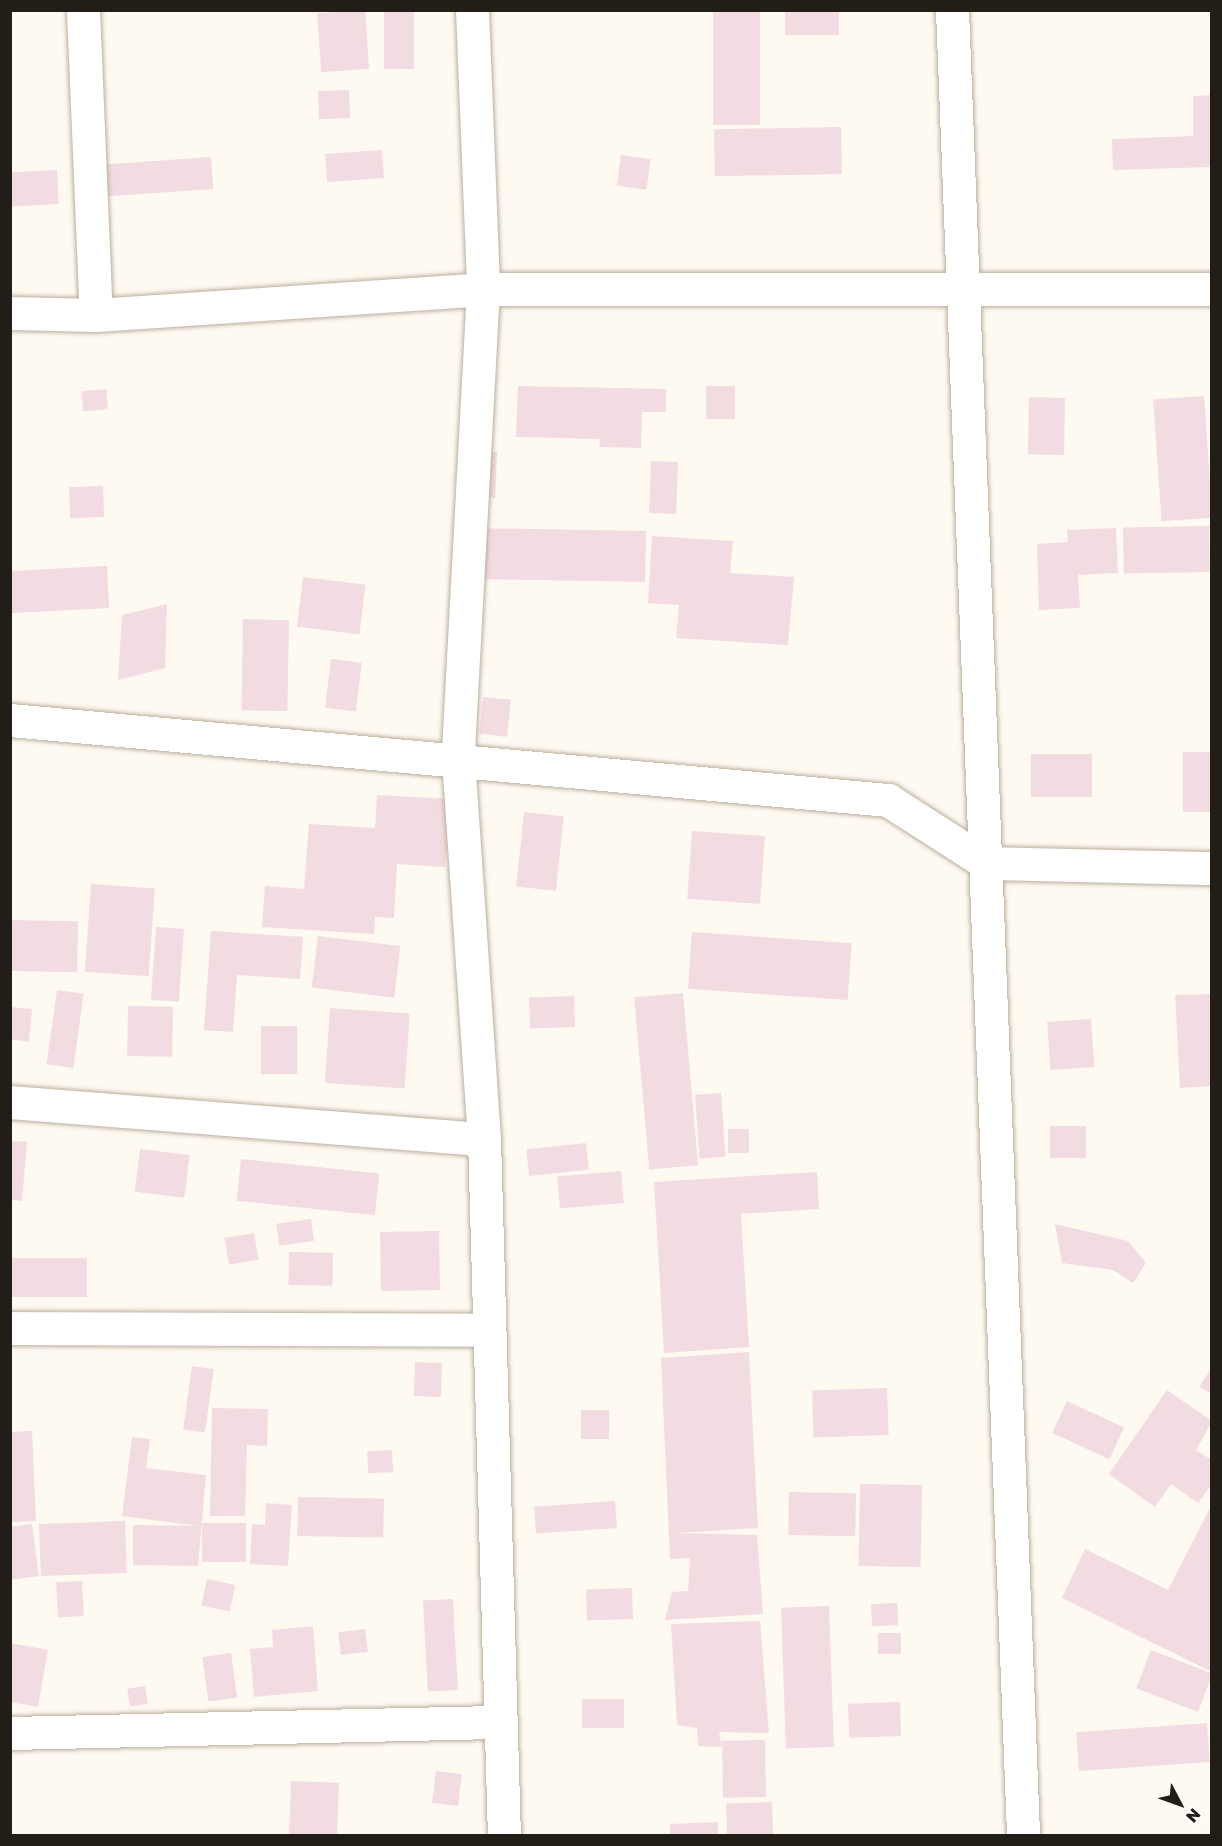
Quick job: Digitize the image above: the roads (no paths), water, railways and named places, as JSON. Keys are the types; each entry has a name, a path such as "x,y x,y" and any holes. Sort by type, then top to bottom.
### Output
{"street":[{"path":"83,10 96,315"},
{"path":"472,10 483,290 458,758 484,1139 486,1330 504,1836"},
{"path":"952,10 1023,1836"},
{"path":"10,314 96,315 483,290 1212,288"},
{"path":"10,720 458,758 888,800 986,863 1212,868"},
{"path":"10,1102 484,1139"},
{"path":"10,1328 486,1330"},
{"path":"10,1733 501,1722"}]}
